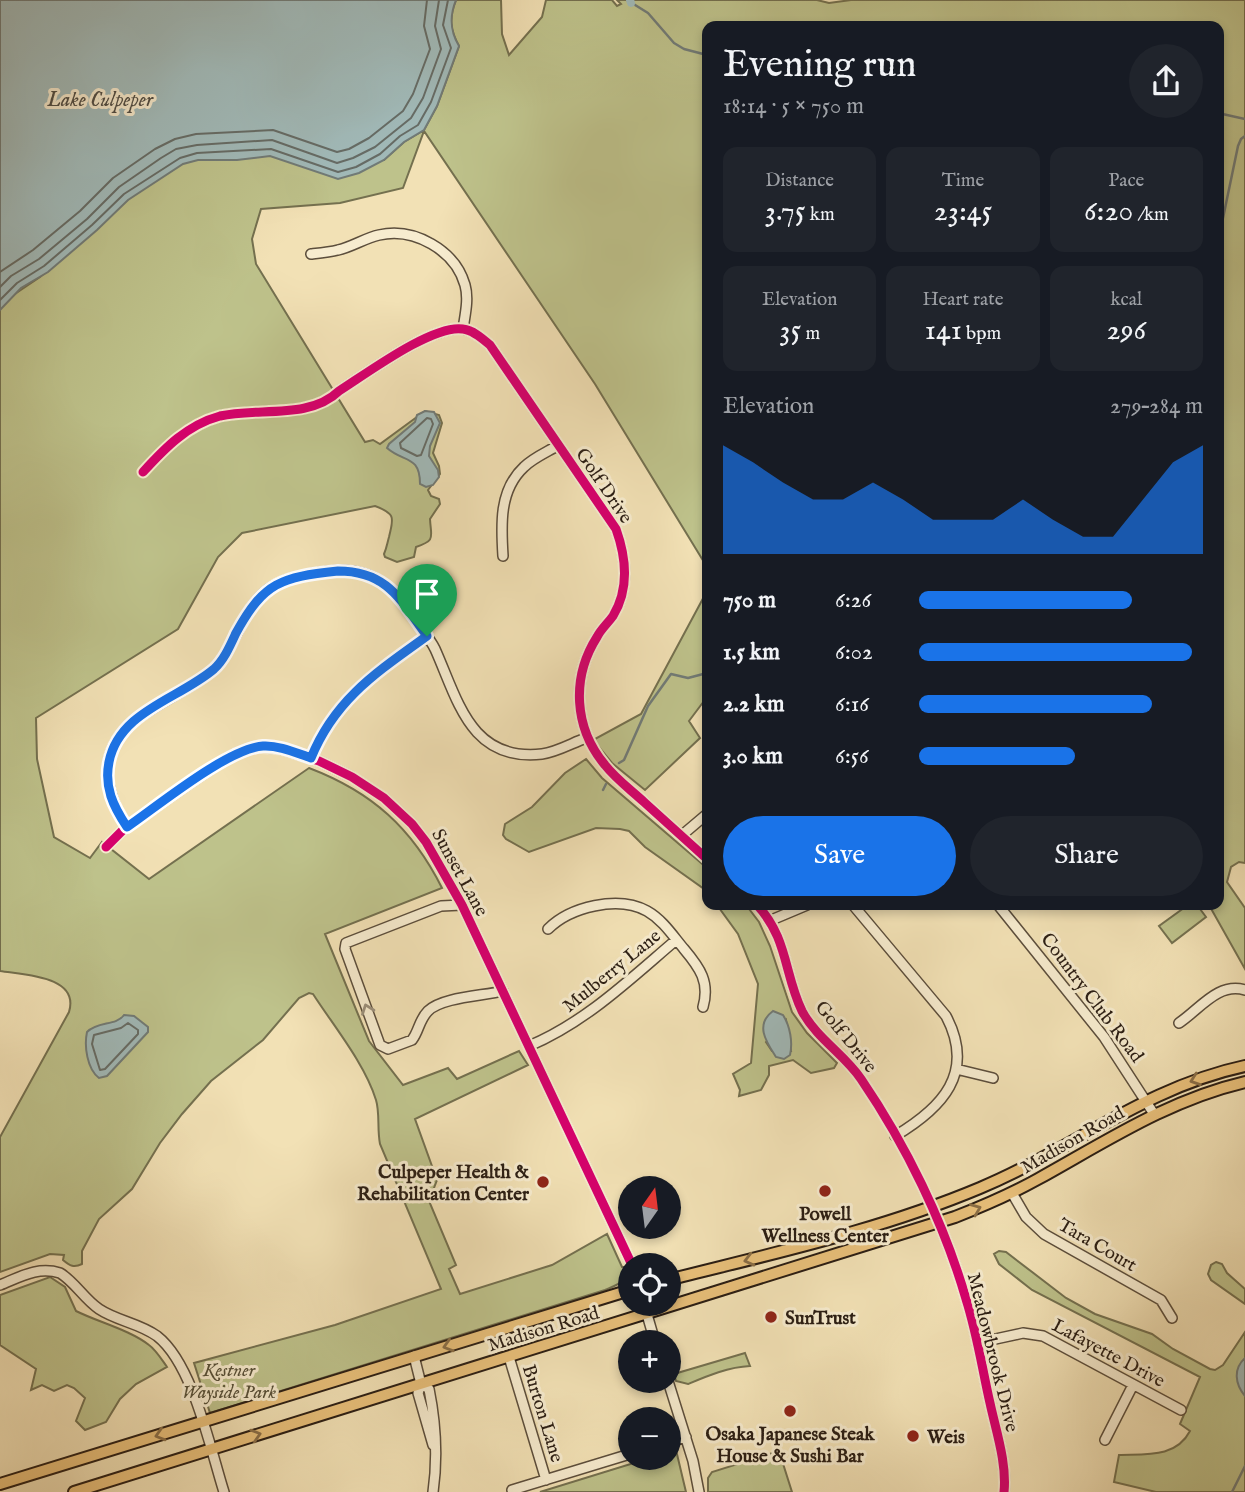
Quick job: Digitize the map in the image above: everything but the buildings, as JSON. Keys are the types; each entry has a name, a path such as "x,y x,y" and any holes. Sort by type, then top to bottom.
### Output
{"main road":[{"name":"Madison Road","path":"681,1277 810,1244 932,1208 1005,1177 1146,1100 1198,1078 1245,1066"},
{"name":"Madison Road","path":"681,1298 939,1223 1012,1193 1154,1114 1208,1092 1245,1082"},
{"name":"Madison Road","path":"0,1484 618,1294"},
{"name":"Madison Road","path":"74,1492 509,1357 625,1316"}],"street":[{"path":"143,472 167,445 199,424 237,413 315,406 329,400 425,337 444,330 463,329 466,310 465,286 453,262 432,243 407,235 380,234 339,250 311,254"},
{"name":"Golf Drive","path":"463,329 476,334 491,345 615,529 624,553 625,579 621,598 614,615 596,637 581,676 578,706 586,738 605,766 702,855"},
{"path":"503,556 502,509 511,483 525,466 557,446"},
{"path":"127,827 112,803 108,784 108,763 118,738 136,719 217,666 250,608 270,588 286,580 324,572 350,571 369,576 397,593 427,636 462,712 475,731 492,745 517,754 539,754 586,738"},
{"path":"311,758 331,719 355,691 374,673 427,636"},
{"name":"Sunset Lane","path":"106,847 127,827 218,764 242,751 269,746 311,758 363,783 393,806 432,849 462,905 626,1253"},
{"path":"681,836 702,818"},
{"path":"548,929 565,915 577,911 623,904 649,912 660,920 701,969 706,988 703,1007"},
{"path":"462,905 441,906 346,943 345,949 380,1045 388,1049 408,1042 415,1036 422,1018 436,1005 503,991"},
{"name":"Golf Drive","path":"761,910 783,948 796,995 811,1026 861,1078 895,1136 939,1223"},
{"path":"769,921 795,910"},
{"path":"857,910 946,1016 953,1031 956,1069 942,1101 923,1119 895,1136"},
{"name":"Country Club Road","path":"1002,910 1104,1037 1154,1114"},
{"name":"Mulberry Lane","path":"529,1046 567,1028 588,1014 676,940"},
{"path":"1179,1023 1224,990 1245,990"},
{"path":"956,1069 993,1078"},
{"name":"Tara Court","path":"1012,1193 1027,1217 1044,1234 1161,1300 1172,1318"},
{"name":"Meadowbrook Drive","path":"939,1223 967,1299 1002,1464 1004,1492"},
{"path":"0,1285 36,1271 52,1270 68,1278 100,1309 148,1330 169,1347 183,1367 224,1492"},
{"name":"Lafayette Drive","path":"977,1343 1023,1333 1043,1336 1181,1410"},
{"path":"414,1356 421,1384 418,1393 436,1454 433,1492"},
{"name":"Burton Lane","path":"509,1357 546,1480"},
{"path":"1105,1440 1133,1385"},
{"path":"672,1393 699,1492"},
{"path":"681,1438 686,1437"},
{"path":"512,1490 618,1458"}],"green space":[{"name":"Kestner Wayside Park","path":"456,0 501,0 502,34 509,55 542,17 546,0 612,0 617,6 621,4 617,0 817,0 829,3 851,0 1245,0 1245,863 1239,862 1231,867 1227,882 1245,908 1245,969 1212,910 1224,910 1224,21 702,21 702,559 595,384 424,131 403,188 340,203 261,209 252,239 256,264 365,442 373,440 380,444 425,411 439,415 442,423 433,453 440,474 428,490 431,496 439,499 440,504 430,519 431,538 416,547 414,557 397,562 385,557 392,518 375,506 242,533 218,557 178,629 36,718 37,759 54,837 90,858 102,842 149,879 309,768 352,788 388,814 417,847 442,888 325,934 369,1041 403,1085 448,1068 457,1079 519,1051 528,1065 415,1119 437,1180 429,1201 456,1265 449,1269 460,1294 552,1265 607,1234 618,1258 618,1284 605,1290 210,1413 194,1363 335,1325 441,1289 380,1144 377,1105 371,1086 348,1045 313,994 309,993 299,998 263,1040 211,1081 182,1114 160,1143 132,1189 99,1219 82,1251 82,1264 72,1266 63,1260 64,1255 50,1254 0,1272 0,1137 69,1012 70,1000 66,991 48,979 0,971 0,304 40,277 175,158 250,149 384,160 404,142 424,130 437,106 459,46 452,23"},
{"path":"702,600 702,704 689,721 700,738 645,790 612,763 593,740 641,714"},
{"path":"586,759 602,778 702,864 702,887 645,847 629,831 596,828 529,852 506,839 503,835 505,824 532,807 565,773"},
{"path":"721,910 750,910 759,922 792,1012 807,1033 837,1063 834,1068 811,1073 793,1060 769,1066 769,1075 761,1090 739,1096 740,1090 733,1074 751,1063 758,984 738,934","holes":["786,1020 791,1051 772,1051 766,1042"]},
{"path":"1181,910 1201,910 1206,917 1172,943 1159,926"},
{"path":"999,1251 1006,1252 1066,1298 1095,1314 1152,1334 1210,1369 1215,1370 1223,1365 1245,1332 1245,1492 1156,1492 1114,1482 1119,1455 1159,1453 1184,1440 1190,1431 1180,1424 1200,1377 1032,1290 999,1264 994,1254"},
{"path":"1216,1262 1222,1264 1227,1273 1245,1289 1245,1304 1211,1280 1208,1274 1211,1265"},
{"path":"50,1277 65,1287 76,1311 141,1340 154,1350 167,1367 136,1384 120,1399 106,1422 85,1430 76,1421 85,1398 67,1385 54,1391 42,1385 31,1390 36,1369 0,1345 0,1295"},
{"path":"745,1353 750,1366 726,1370 688,1384 681,1382 681,1372"},
{"path":"779,1451 792,1492 708,1492 708,1478 712,1472"},
{"path":"618,1468 618,1470 681,1470 686,1492 540,1492"}],"water":[{"name":"Lake Culpeper","path":"0,0 456,0 452,24 459,46 437,106 424,130 404,142 384,160 359,173 338,179 270,156 237,160 198,160 183,164 128,200 48,272 21,288 0,310"},
{"path":"425,411 434,412 440,423 430,446 429,456 438,470 439,477 433,485 426,487 420,484 414,464 387,448 415,422 417,415"},
{"path":"773,1011 783,1015 789,1029 790,1055 784,1059 776,1057 764,1034 764,1022"},
{"path":"124,1015 134,1016 148,1027 148,1032 107,1076 99,1078 87,1057 87,1032 96,1026 116,1021"},
{"path":"1245,1358 1245,1396 1239,1387 1237,1372"}],"waterway":[{"path":"627,0 648,13 674,43 702,54"},
{"path":"1224,114 1245,119"},
{"path":"1224,213 1238,146 1245,136"},
{"path":"619,763 624,760 648,706 671,674 688,678 702,674"},
{"path":"603,790 606,784"},
{"path":"1232,1492 1245,1466"}],"cycle path":[{"path":"143,472 177,438 208,420 220,416 313,406 327,400 400,352 435,334 463,329 478,335 490,345 616,529 619,540 625,572 622,595 613,616 589,653 580,686 582,719 587,735 595,751 614,775 702,854"},
{"path":"106,847 124,829 218,764 255,747 281,749 319,761 352,777 384,798 412,824 426,842 462,905 626,1253"},
{"path":"761,910 775,930 802,1011 815,1030 861,1079 878,1104 935,1213 957,1270 973,1325 1002,1458 1004,1492"}],"place":[{"name":"Culpeper Health & Rehabilitation Center","path":"543,1182"},
{"name":"Powell Wellness Center","path":"825,1191"},
{"name":"SunTrust","path":"771,1317"},
{"name":"Osaka Japanese Steak House & Sushi Bar","path":"790,1411"},
{"name":"Weis","path":"913,1436"}],"route":[{"path":"324,572 356,572 369,576 397,593 427,636 374,673 355,691 331,719 311,758 275,747 249,749 218,764 127,827 116,810 108,791 107,772 118,738 136,719 217,666 250,608 275,585 293,578 324,572"}]}
